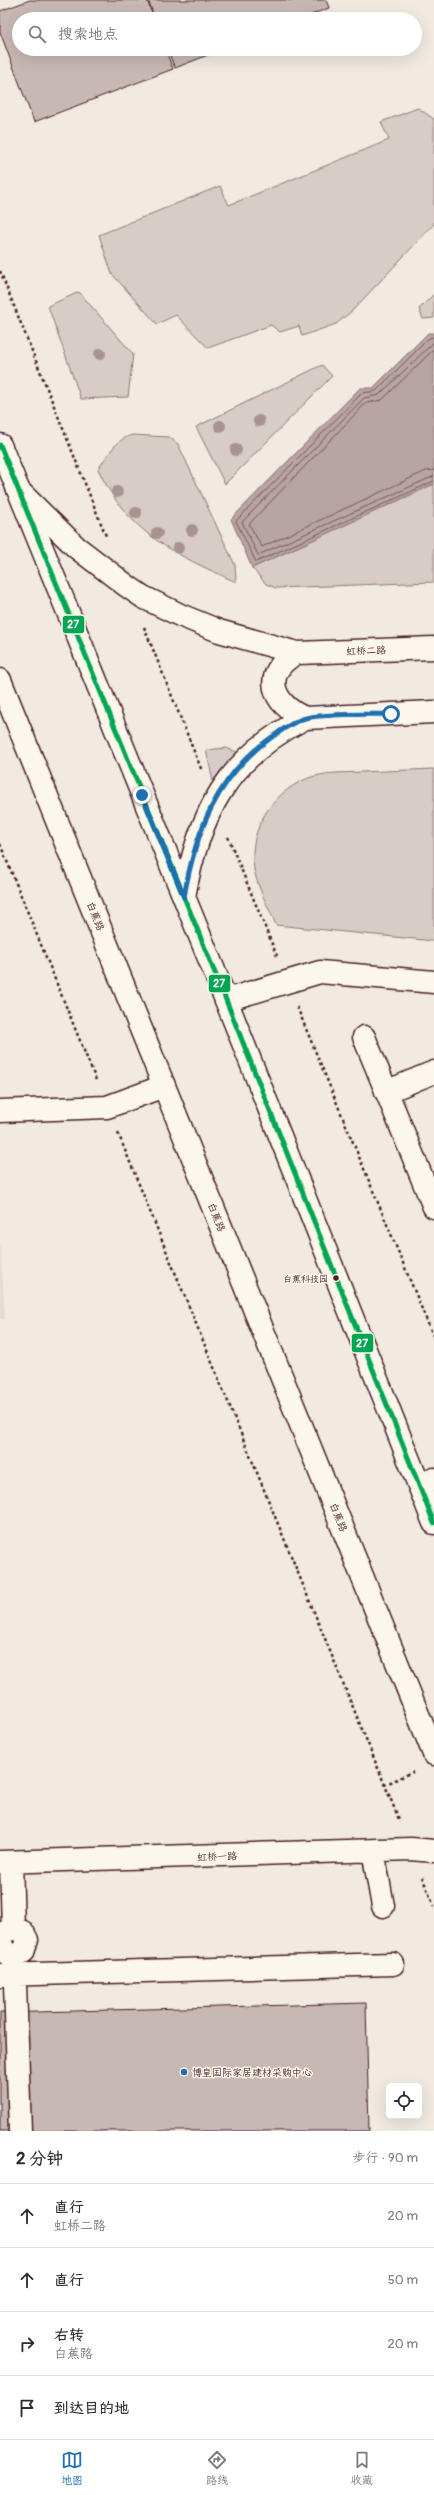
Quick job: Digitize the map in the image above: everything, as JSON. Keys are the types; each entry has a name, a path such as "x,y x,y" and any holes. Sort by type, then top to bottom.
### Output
{"main road":[{"path":"0,445 226,1000 426,1482 434,1523"},
{"name":"虹桥二路","path":"18,490 76,547 127,586 174,612 219,631 298,653 434,648"},
{"path":"298,653 281,665 275,674 273,686 277,697 285,707 305,718"},
{"name":"白蕉路","path":"0,680 164,1086 427,1761"},
{"path":"184,897 189,868 214,802 221,788 239,765 259,746 282,730 305,718 434,712"},
{"path":"226,1000 320,972 434,982"},
{"path":"364,1037 434,1207"},
{"path":"386,1092 434,1072"},
{"path":"0,1111 107,1107 164,1086"},
{"name":"虹桥一路","path":"6,1862 411,1849 434,1851"},
{"path":"373,1851 383,1906"},
{"path":"6,1862 7,1953 20,2131"},
{"path":"7,1953 393,1964"}],"path":[{"path":"0,271 109,543"},
{"path":"127,586 287,982 434,1338"},
{"path":"0,844 434,1906"},
{"path":"384,1785 427,1761"}],"shaded area":[{"path":"418,108 434,119 434,224 353,310 336,324 302,336 299,326 280,332 271,325 208,348 176,315 157,324 112,274 99,235 220,186 229,205 389,140 381,122"},
{"path":"79,292 133,354 128,397 81,399 48,306"},
{"path":"434,294 434,318 423,319 419,309"},
{"path":"322,365 332,376 225,484 196,427"},
{"path":"133,435 169,437 178,444 235,565 236,582 193,562 155,539 139,526 124,510 110,491 98,469 117,444"},
{"path":"434,484 434,582 276,588 266,584 252,568"},
{"path":"226,748 237,752 213,781 206,750"},
{"path":"434,769 434,941 276,925 258,883 254,869 253,854 255,839 260,824 276,799 301,781 315,776 338,773"},
{"path":"0,1237 5,1319 0,1319"}],"water":[{"path":"428,333 434,333 434,484 252,568 231,519 360,388 373,388"}],"building":[{"path":"30,0 147,0 151,12 12,12 12,56 168,56 173,69 34,122 0,32 0,11"},
{"path":"148,0 326,0 329,8 318,12 152,12"},
{"path":"170,56 205,56 175,68"},
{"name":"博皇国际家居建材采购中心","path":"366,2003 369,2131 0,2131 0,2013"}],"transit line":[{"name":"27","path":"0,445 226,1000 434,1523"}],"place":[{"name":"白蕉科技园","path":"336,1278"},
{"name":"博皇国际家居建材采购中心","path":"184,2072"}],"route":[{"path":"142,795 184,897 189,868 208,814 221,788 239,765 259,746 282,730 305,718 391,714"}]}
